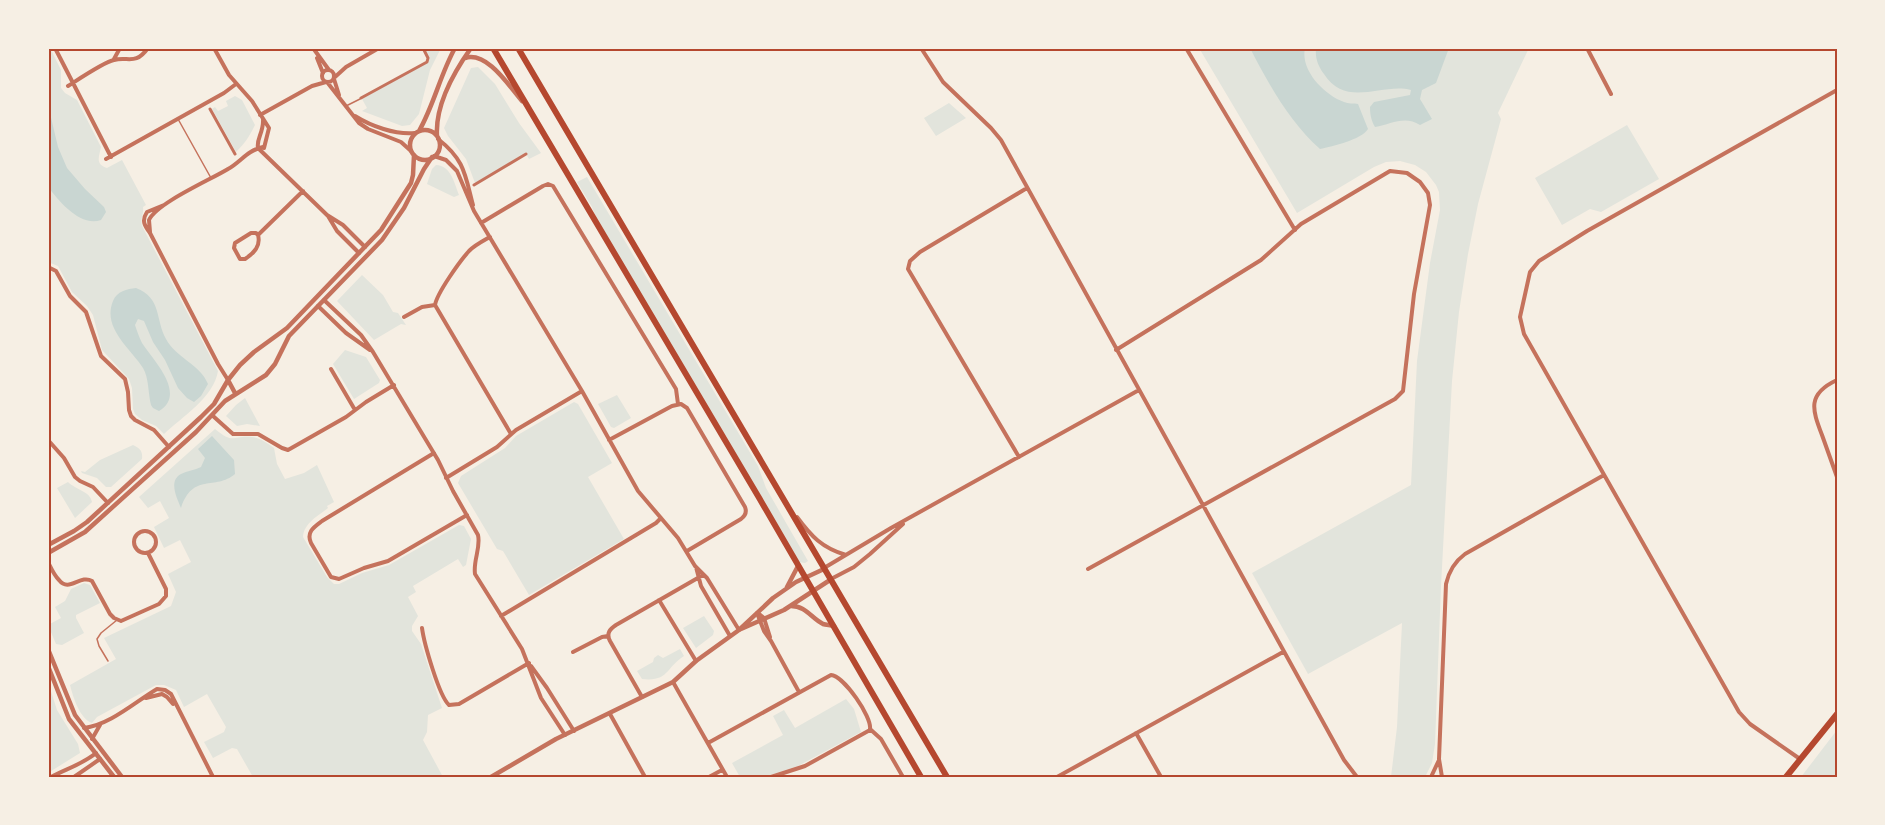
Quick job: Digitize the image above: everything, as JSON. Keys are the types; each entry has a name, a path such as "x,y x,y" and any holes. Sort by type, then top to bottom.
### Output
{"main road":[{"path":"493,48 921,777"},
{"path":"518,48 947,777"},
{"path":"1786,777 1837,714"}],"street":[{"path":"55,48 70,84 109,158 236,84"},
{"path":"70,84 114,59 120,48"},
{"path":"114,59 131,60 139,57 148,48"},
{"path":"214,48 236,84 252,100 268,125 269,131 261,148 250,151 236,164 164,205 150,216 148,223 150,233 235,393"},
{"path":"313,48 323,80 359,123 401,142 423,159 433,157 446,160 454,167 474,211 582,391 638,491 672,529 701,576 739,630"},
{"path":"261,117 312,86 334,78 346,67 379,48"},
{"path":"361,98 427,62 428,58 423,48"},
{"path":"48,545 80,527 208,411 228,380 247,358 280,334 366,247 387,221 411,183 413,153 410,142 428,114 455,48"},
{"path":"48,554 85,532 213,416 225,401 266,375 289,336 370,253 393,224 424,169 439,148 436,125 440,106 471,48"},
{"path":"921,48 943,82 1001,140 1283,652 1344,760 1357,777"},
{"path":"1186,48 1295,230"},
{"path":"1587,48 1611,94"},
{"path":"316,54 334,74 340,98"},
{"path":"464,59 477,57 492,66 526,105"},
{"path":"312,86 322,74 346,67"},
{"path":"1800,759 1743,718 1524,334 1521,317 1530,272 1539,261 1587,231 1837,90"},
{"path":"210,110 236,154"},
{"path":"349,112 357,118 403,134 429,130 456,156 464,170 474,211"},
{"path":"261,148 327,215 337,231 364,259"},
{"path":"474,185 526,154"},
{"path":"1088,569 1395,399 1403,391 1414,294 1430,205 1428,194 1420,182 1407,173 1390,171 1301,224 1261,260 1116,350"},
{"path":"481,223 543,186 548,184 553,186 676,389 678,404"},
{"path":"1019,457 908,269 910,261 920,252 1027,188"},
{"path":"258,235 251,233 236,243 234,248 240,259 245,260 256,249 258,235 303,191"},
{"path":"327,215 344,225 370,253"},
{"path":"490,237 471,250 463,259 437,297 435,305 511,434"},
{"path":"48,267 56,271 70,296 88,316 101,356 124,379 131,416 154,430 173,452"},
{"path":"319,295 361,335 434,453 479,538 474,565 475,574 574,731"},
{"path":"313,301 352,338 373,352"},
{"path":"404,317 422,307 435,305"},
{"path":"331,369 355,410"},
{"path":"1837,380 1820,390 1814,405 1837,477"},
{"path":"208,411 233,434 258,434 288,450 394,385"},
{"path":"491,777 565,735 673,682 786,589 1139,390"},
{"path":"446,478 497,447 511,434 582,391"},
{"path":"609,440 678,404 684,405 689,411 746,511 745,516 741,519 687,551"},
{"path":"48,440 64,458 75,477 93,487 112,508"},
{"path":"434,453 322,521 310,532 311,543 331,577 339,579 388,561 467,515"},
{"path":"1442,777 1439,759 1446,584 1450,571 1466,554 1604,475"},
{"path":"784,500 812,537 829,549 846,555"},
{"path":"501,616 661,518"},
{"path":"739,630 791,606 854,567 910,518"},
{"path":"144,531 154,535 156,542 154,549 148,553 141,552 134,544 135,537 144,531"},
{"path":"48,562 64,585 87,579 92,581 110,614 117,620 124,620 159,604 166,596 166,589 148,553"},
{"path":"786,589 798,566"},
{"path":"608,636 613,627 701,576"},
{"path":"701,576 702,586 730,636"},
{"path":"659,600 696,661"},
{"path":"791,606 805,609 823,624 834,626"},
{"path":"758,613 799,692"},
{"path":"422,628 442,695 449,705 459,704 529,663"},
{"path":"573,652 602,636 608,636"},
{"path":"608,636 642,697"},
{"path":"48,649 75,715 122,777"},
{"path":"1057,777 1283,652"},
{"path":"529,663 542,698 565,735"},
{"path":"48,666 51,681 69,719 114,777"},
{"path":"49,673 57,669"},
{"path":"51,681 59,675"},
{"path":"708,743 828,676 838,676 866,712 870,729 881,739 903,777"},
{"path":"673,682 727,777"},
{"path":"83,728 101,724 157,689 165,690 171,694 213,777"},
{"path":"610,714 645,777"},
{"path":"92,739 101,724"},
{"path":"771,777 805,766 870,729"},
{"path":"1136,733 1161,777"},
{"path":"51,777 86,761 101,749"},
{"path":"74,777 105,754"},
{"path":"1431,777 1439,759"},
{"path":"709,777 722,770"}],"lane":[{"path":"345,107 361,98"},
{"path":"178,118 212,178"},
{"path":"108,661 97,639 117,620"}],"shaded area":[{"path":"48,48 61,70 61,88 77,100 101,147 99,162 107,168 122,160 146,205 143,207 142,226 218,371 204,398 164,434 156,426 135,414 129,379 102,350 93,315 72,292 58,266 48,262"},
{"path":"424,48 441,48 430,70 419,114 410,125 402,126 362,111 367,108 362,99 428,62 429,57"},
{"path":"1199,48 1529,48 1498,113 1501,119 1478,204 1459,312 1452,381 1435,744 1432,763 1425,777 1391,777 1397,727 1402,623 1308,674 1252,573 1411,485 1417,361 1430,263 1440,210 1439,192 1426,172 1415,165 1400,161 1386,162 1297,213"},
{"path":"1250,48 1305,48 1306,65 1315,81 1336,99 1358,104 1368,129 1353,139 1320,149 1289,115"},
{"path":"1316,48 1449,48 1436,83 1422,90 1420,99 1432,119 1420,125 1403,120 1375,127 1370,110 1374,102 1410,95 1411,90 1400,88 1354,92 1343,90 1333,84 1322,71 1317,59"},
{"path":"478,67 495,84 541,153 529,159 526,154 475,183 466,159 444,128 471,68"},
{"path":"235,96 242,100 255,125 247,140 236,152 212,109 215,107 218,111 228,106 226,101"},
{"path":"949,103 966,118 936,136 924,118"},
{"path":"48,105 58,147 67,168 104,207 106,212 101,220 93,221 78,217 48,187"},
{"path":"1627,125 1659,179 1601,212 1590,209 1562,225 1535,178"},
{"path":"436,165 449,172 459,195 454,197 427,184 432,169"},
{"path":"587,177 758,466 766,488 808,561 805,563 799,562 598,223 592,207 577,182"},
{"path":"362,275 383,295 393,312 398,313 406,325 401,324 374,340 337,301"},
{"path":"136,288 150,297 154,303 170,346 199,371 208,384 201,396 194,402 178,388 144,321 138,319 135,325 141,341 166,377 169,387 170,396 167,404 159,411 151,405 145,372 119,337 111,320 113,301 117,295"},
{"path":"345,350 366,357 380,380 379,383 354,399 333,364"},
{"path":"617,395 631,418 614,428 611,427 598,404"},
{"path":"245,398 260,426 247,424 237,426 226,416"},
{"path":"574,402 578,404 612,463 588,477 624,539 529,595 503,551 497,549 458,483 461,476 505,448 516,436"},
{"path":"215,429 230,438 258,438 274,448 277,464 285,479 304,473 317,465 334,502 309,524 303,537 327,577 334,584 389,565 459,525 464,526 471,539 466,565 463,567 458,559 413,586 416,592 408,597 418,616 412,626 412,631 421,644 442,708 428,715 427,732 423,740 443,777 253,777 237,749 232,748 213,758 204,742 224,732 226,727 207,694 184,707 176,690 164,685 156,685 97,717 92,723 84,717 75,701 70,685 116,659 104,638 171,606 176,592 168,574 191,562 180,540 164,548 154,527 169,518 160,501 148,508 139,497"},
{"path":"212,436 234,460 235,474 227,479 198,486 186,497 181,508 175,490 175,481 181,474 201,467 205,458 198,449"},
{"path":"133,445 142,453 142,459 111,487 106,487 97,478 82,473 81,471 85,472 100,460"},
{"path":"68,482 86,493 92,502 75,518 57,488"},
{"path":"84,583 90,585 100,603 76,615 84,633 62,645 56,644 48,625 61,618 55,607 65,601 71,589"},
{"path":"704,616 714,631 713,635 696,648 683,628"},
{"path":"680,649 684,656 666,673 657,678 642,679 637,671 653,662 658,655 663,658"},
{"path":"49,685 57,710 78,744 80,753 48,773"},
{"path":"846,699 854,709 861,732 798,766 764,777 740,777 732,763 783,735 773,716 784,710 795,728"},
{"path":"1837,730 1837,777 1801,777"}]}
